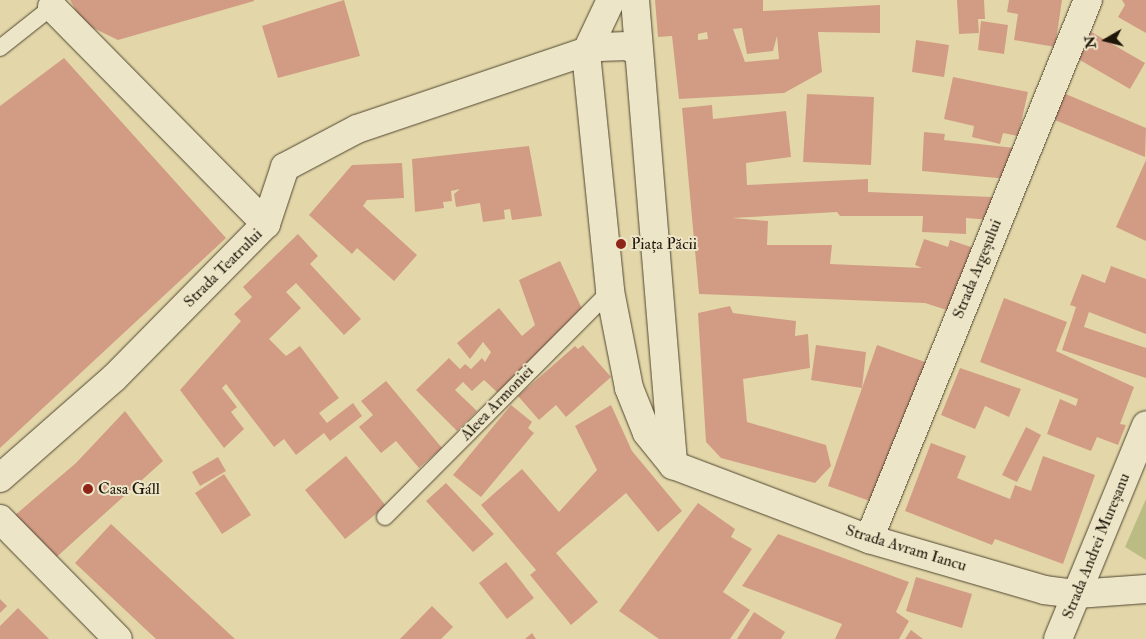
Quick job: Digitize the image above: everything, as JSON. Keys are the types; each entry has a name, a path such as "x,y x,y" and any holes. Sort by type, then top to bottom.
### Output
{"street":[{"path":"611,0 586,53 610,291 630,388 647,433 674,465"},
{"path":"634,0 674,465"},
{"name":"Strada Argeșului","path":"869,539 1088,0"},
{"name":"Strada Teatrului","path":"0,478 114,378 266,224 52,7"},
{"path":"266,224 285,167 320,146 357,129 612,44 639,53"},
{"path":"630,388 655,384 667,374"},
{"name":"Strada Andrei Mureșanu","path":"1058,639 1146,426"},
{"name":"Strada Avram Iancu","path":"674,465 869,539 1044,590 1077,594 1146,590"},
{"path":"0,519 118,639"}],"lane":[{"path":"0,48 52,7"},
{"name":"Aleea Armoniei","path":"386,517 610,291"}],"green space":[{"path":"1146,499 1146,560 1125,547"}],"building":[{"path":"70,0 254,1 118,40 83,23"},
{"path":"344,0 360,56 278,78 262,26"},
{"path":"655,0 763,0 763,11 880,5 880,33 818,32 822,72 784,93 679,99 672,36 658,37","holes":["742,28 747,54 773,51 777,36 779,59 745,62 733,29","707,32 708,39 698,40 698,34"]},
{"path":"957,0 984,0 985,19 978,19 979,33 959,34"},
{"path":"1009,0 1062,0 1055,47 1014,40 1018,14 1007,12"},
{"path":"1122,0 1146,0 1146,33 1118,17 1125,5"},
{"path":"981,21 1008,25 1004,54 978,50"},
{"path":"1088,30 1145,63 1130,89 1073,56"},
{"path":"916,40 949,45 944,77 912,72"},
{"path":"64,58 226,238 0,448 0,106"},
{"path":"953,77 1028,92 1018,136 1003,133 1000,144 972,137 974,126 944,119"},
{"path":"1061,92 1146,128 1145,157 1050,118"},
{"path":"807,94 874,97 871,165 803,162"},
{"path":"712,105 713,119 786,111 791,157 746,163 747,185 868,179 868,192 992,197 991,220 966,218 966,234 922,232 923,216 840,216 837,212 732,218 768,221 767,245 832,245 830,264 922,268 915,265 924,239 948,247 950,240 977,249 956,313 925,303 699,294 682,108"},
{"path":"924,132 945,134 944,140 1014,148 1008,179 922,171"},
{"path":"529,146 542,216 512,220 510,209 504,210 505,219 483,222 480,203 456,207 454,194 460,189 451,191 452,201 443,202 444,208 415,212 412,159"},
{"path":"1146,160 1146,241 1116,227"},
{"path":"402,163 404,198 367,200 363,206 417,255 394,281 357,248 352,254 309,215 352,165"},
{"path":"298,234 318,256 310,264 361,319 344,335 296,283 286,292 301,308 269,339 286,356 300,346 339,398 319,413 327,423 353,403 362,416 330,441 324,433 296,455 284,439 274,447 226,384 222,388 237,407 231,412 244,429 224,448 180,390 241,321 234,314 252,297 243,287"},
{"path":"560,261 582,309 498,393 484,380 472,391 463,382 455,390 477,411 457,431 416,390 449,358 460,369 465,364 471,369 482,358 485,362 491,352 483,342 470,359 457,343 499,308 522,336 535,325 519,280"},
{"path":"1111,266 1146,279 1146,334 1089,312 1084,327 1146,348 1146,378 1062,350 1076,307 1070,305 1082,274 1105,283"},
{"path":"1004,298 1067,322 1056,351 1134,387 1120,424 1126,425 1118,445 1097,437 1091,451 1047,434 1060,399 1076,406 1078,399 980,362"},
{"path":"730,306 733,313 796,321 795,336 808,334 810,368 743,379 747,422 826,445 831,466 815,483 721,458 706,442 698,313"},
{"path":"583,345 611,377 566,417 556,405 539,420 518,396 575,346 578,349"},
{"path":"816,345 866,352 862,388 811,380"},
{"path":"877,345 928,363 878,504 828,486"},
{"path":"960,368 1021,389 1009,417 985,406 975,429 941,415"},
{"path":"386,381 442,448 419,468 396,441 381,453 359,427 373,415 361,401"},
{"path":"511,405 532,422 528,428 534,433 481,497 453,475"},
{"path":"611,405 632,451 682,511 658,532 626,493 556,553 598,602 571,625 530,575 536,570 481,505 522,469 559,512 597,470 575,426"},
{"name":"Casa Gáll","path":"125,411 163,461 51,562 14,516 76,463"},
{"path":"1026,427 1041,435 1017,482 1002,475"},
{"path":"931,443 966,456 957,478 1010,499 1015,485 1031,491 1043,456 1095,475 1063,564 995,539 992,545 905,511"},
{"path":"346,456 386,506 345,539 305,490"},
{"path":"218,457 226,471 200,486 192,472"},
{"path":"224,474 251,515 222,534 195,493"},
{"path":"446,483 494,534 473,552 426,501"},
{"path":"698,503 735,529 731,537 752,549 723,592 750,610 730,639 659,639 619,611"},
{"path":"111,524 235,639 156,639 75,563"},
{"path":"778,534 909,582 896,612 909,621 899,639 835,639 842,624 742,586"},
{"path":"506,562 534,598 507,619 479,583"},
{"path":"916,577 972,594 962,628 906,611"},
{"path":"0,599 7,606 0,613"},
{"path":"432,606 453,627 441,639 400,639"},
{"path":"18,608 49,639 0,639 0,626"},
{"path":"754,612 785,632 781,639 737,639"},
{"path":"911,630 923,639 905,639"},
{"path":"532,633 536,639 525,639"}],"place":[{"name":"Piața Păcii","path":"621,244"},
{"name":"Casa Gáll","path":"88,489"}]}
